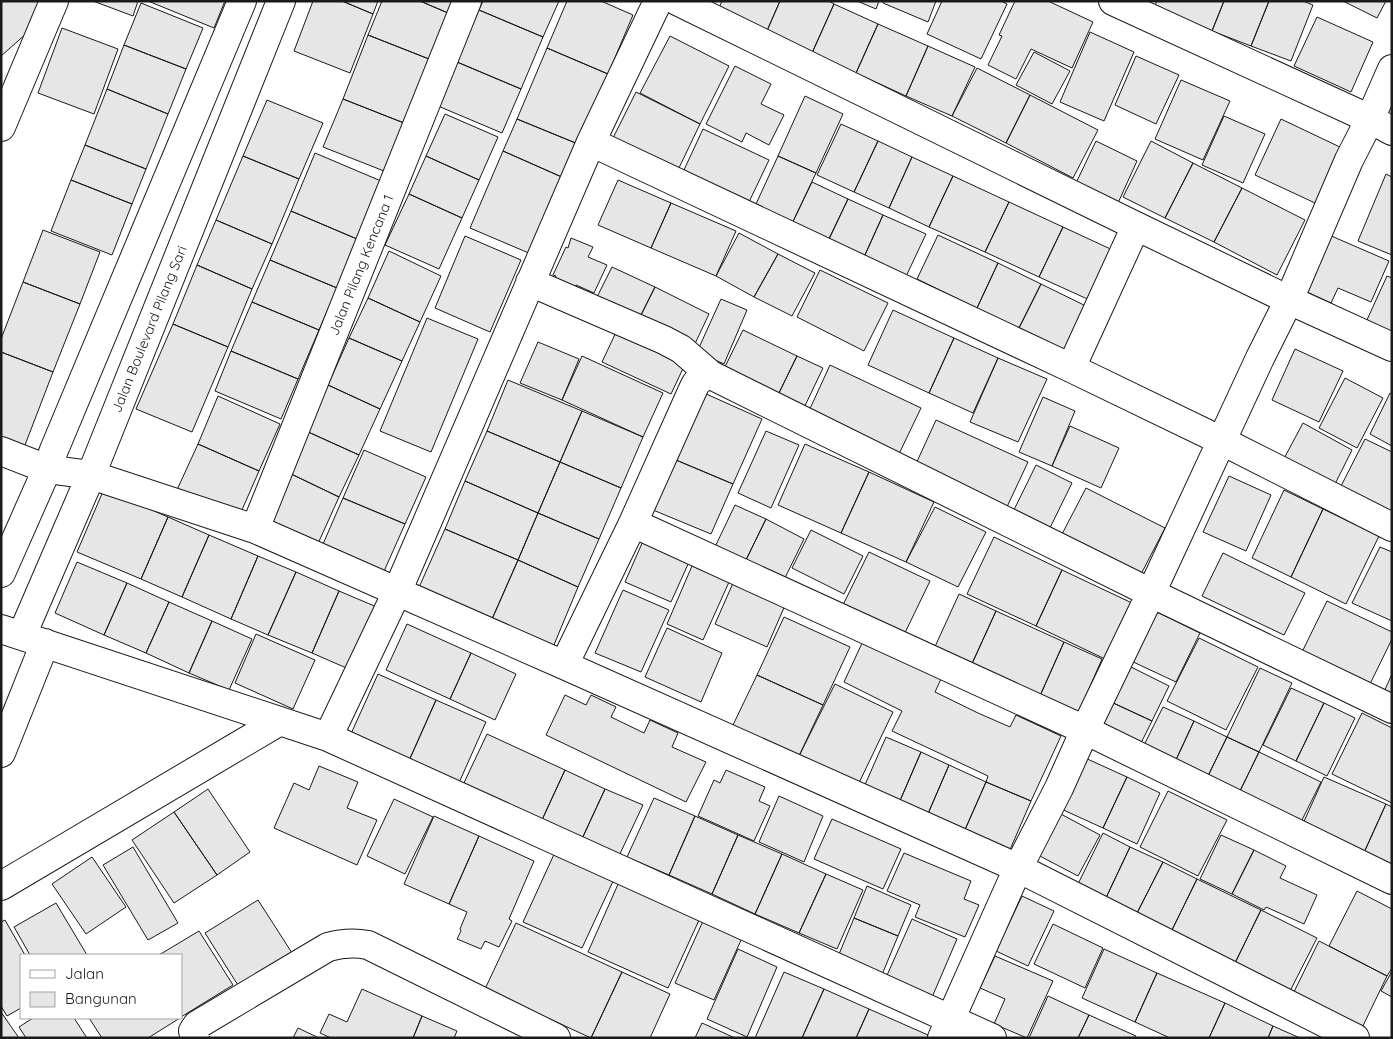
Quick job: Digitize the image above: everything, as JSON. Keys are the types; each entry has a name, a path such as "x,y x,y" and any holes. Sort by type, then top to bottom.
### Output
{"street":[{"path":"1,127 7,99 54,1"},
{"path":"1,573 47,469 57,441 168,181 242,1"},
{"name":"Jalan Boulevard Pilang Sari","path":"1,754 23,636 91,475 282,1"},
{"name":"Jalan Pilang Kencana 1","path":"255,529 467,1"},
{"path":"328,737 397,592 591,142 658,1"},
{"path":"677,1 1289,300 1392,346"},
{"path":"1113,1 1381,125"},
{"path":"947,1028 1018,868 1059,788 1084,730 1151,593 1289,300 1349,160 1381,125 1392,69"},
{"path":"591,142 1071,368 1222,441 1392,528"},
{"path":"168,181 203,194"},
{"path":"1071,368 1136,226"},
{"path":"530,282 664,340 681,349 711,375 1151,593 1392,709"},
{"path":"564,665 633,523 694,387 698,380 711,375"},
{"path":"1,451 47,469 91,475 255,529 1018,868 1355,1038"},
{"path":"633,523 1084,730 1392,880"},
{"path":"23,636 328,737 947,1028 992,1038"},
{"path":"1,886 280,721"},
{"path":"195,1038 193,1031 197,1025 205,1020 328,948 342,943 355,942 368,944 556,1038"}],"building":[{"path":"1,1 42,1 35,26 1,56"},
{"path":"93,1 138,1 133,16"},
{"path":"148,1 225,1 214,28"},
{"path":"313,1 342,1 373,14 350,73 294,51"},
{"path":"342,1 378,1 373,14"},
{"path":"382,1 420,1 448,13 429,59 368,35"},
{"path":"420,1 453,1 448,13"},
{"path":"483,1 559,1 543,37 479,10"},
{"path":"567,1 601,1 633,15 608,74 547,48"},
{"path":"722,1 780,1 766,33 718,10"},
{"path":"780,1 829,1 834,4 812,53 766,33"},
{"path":"857,1 879,1 876,9"},
{"path":"883,1 936,1 928,22 883,3"},
{"path":"942,1 1001,1 1007,4 981,59 927,34"},
{"path":"1015,1 1048,1 1093,22 1072,68 1031,49 1016,79 988,65 1002,36 999,35"},
{"path":"1157,1 1224,1 1212,31 1154,8"},
{"path":"1224,1 1269,1 1251,46 1212,31"},
{"path":"1269,1 1303,1 1313,5 1291,61 1251,46"},
{"path":"1343,1 1386,1 1377,18"},
{"path":"141,3 203,28 186,69 124,45"},
{"path":"834,4 878,24 856,73 812,53"},
{"path":"479,10 543,37 521,89 457,62"},
{"path":"1317,17 1373,42 1351,92 1294,66"},
{"path":"878,24 928,46 906,96 856,73"},
{"path":"62,28 118,49 94,114 38,93"},
{"path":"1090,32 1134,52 1104,121 1060,102"},
{"path":"368,35 429,59 404,123 343,99"},
{"path":"670,36 729,66 700,124 640,93"},
{"path":"124,45 186,69 168,114 107,89"},
{"path":"928,46 975,67 952,116 906,96"},
{"path":"547,48 608,74 578,144 517,119"},
{"path":"1034,52 1070,71 1052,104 1016,85"},
{"path":"1136,56 1179,75 1156,124 1115,105"},
{"path":"457,62 521,89 502,133 438,106"},
{"path":"735,66 771,84 761,104 784,115 769,145 746,133 742,142 706,124"},
{"path":"977,68 1030,95 1006,143 952,116"},
{"path":"1181,80 1230,101 1203,160 1155,139"},
{"path":"107,89 168,114 146,169 85,145"},
{"path":"636,92 700,124 678,170 613,138"},
{"path":"1030,95 1098,130 1073,178 1006,143"},
{"path":"805,96 843,114 816,173 778,156"},
{"path":"343,99 404,123 384,171 323,147"},
{"path":"267,100 323,123 299,179 243,156"},
{"path":"445,114 498,137 479,180 426,156"},
{"path":"1224,116 1265,134 1243,183 1202,165"},
{"path":"517,119 578,144 564,178 503,151"},
{"path":"1281,119 1342,148 1315,203 1255,175"},
{"path":"841,124 878,141 854,192 817,175"},
{"path":"703,129 769,160 749,202 683,172"},
{"path":"878,141 912,157 889,208 854,192"},
{"path":"1096,141 1137,161 1118,203 1076,183"},
{"path":"1151,141 1193,163 1165,218 1123,197"},
{"path":"85,145 146,169 132,204 71,180"},
{"path":"503,151 564,178 531,254 470,228"},
{"path":"315,153 381,181 357,239 291,211"},
{"path":"243,156 299,179 272,244 216,220"},
{"path":"426,156 479,180 462,218 409,194"},
{"path":"778,156 816,173 788,232 751,215"},
{"path":"912,157 953,176 929,227 889,208"},
{"path":"1193,163 1242,188 1214,242 1165,218"},
{"path":"1386,174 1392,177 1392,255 1358,241"},
{"path":"953,176 1009,202 985,252 929,227"},
{"path":"71,180 132,204 112,255 51,231"},
{"path":"618,180 671,203 651,248 598,225"},
{"path":"812,182 848,199 824,249 788,232"},
{"path":"1242,188 1305,220 1277,275 1214,242"},
{"path":"409,194 462,218 439,269 385,245"},
{"path":"848,199 883,215 860,266 824,250"},
{"path":"1009,202 1063,227 1039,277 985,252"},
{"path":"671,203 736,231 716,276 651,248"},
{"path":"291,211 357,239 337,288 270,260"},
{"path":"883,215 926,234 902,285 860,266"},
{"path":"216,220 272,244 252,289 197,265"},
{"path":"1063,227 1117,252 1094,302 1039,277"},
{"path":"43,230 100,252 80,304 23,282"},
{"path":"739,233 778,254 754,297 716,276"},
{"path":"938,235 998,263 977,308 917,279"},
{"path":"1329,235 1389,261 1371,302 1338,288 1331,303 1307,292"},
{"path":"465,236 521,260 490,332 435,308"},
{"path":"571,238 593,247 588,257 607,265 594,293 576,285 573,293 552,284 556,276 553,275 566,247 568,248"},
{"path":"389,251 441,276 420,322 368,298"},
{"path":"778,254 815,273 792,316 754,297"},
{"path":"270,260 337,288 319,330 252,302"},
{"path":"998,263 1041,284 1019,328 977,308"},
{"path":"197,265 252,289 228,347 173,324"},
{"path":"612,267 655,287 638,321 595,301"},
{"path":"820,270 888,303 864,351 797,317"},
{"path":"1387,276 1392,278 1392,333 1366,322"},
{"path":"23,282 80,304 53,372 1,352 1,339"},
{"path":"1041,284 1092,309 1070,353 1019,328"},
{"path":"655,287 709,314 693,348 638,321"},
{"path":"368,298 420,322 402,361 349,338"},
{"path":"721,299 747,310 724,364 697,352"},
{"path":"252,302 319,330 298,379 231,351"},
{"path":"893,310 954,338 929,393 868,365"},
{"path":"427,318 478,339 431,452 380,431"},
{"path":"173,324 228,347 192,432 136,409"},
{"path":"618,328 687,360 671,394 602,362"},
{"path":"743,330 797,356 776,399 722,373"},
{"path":"349,338 402,361 380,409 328,385"},
{"path":"954,338 998,358 973,413 929,393"},
{"path":"538,342 579,359 562,400 520,383"},
{"path":"1295,349 1343,371 1319,422 1272,400"},
{"path":"231,351 298,379 281,419 215,391"},
{"path":"1,352 53,372 20,458 1,450"},
{"path":"582,356 663,393 643,437 562,400"},
{"path":"797,356 823,368 802,412 776,399"},
{"path":"998,358 1047,379 1018,442 970,422"},
{"path":"830,365 921,408 898,456 808,413"},
{"path":"1345,378 1383,398 1357,448 1319,428"},
{"path":"508,380 582,411 560,462 487,431"},
{"path":"328,385 380,409 359,455 306,431"},
{"path":"704,393 762,419 733,484 676,460"},
{"path":"1390,393 1392,394 1392,446 1370,434"},
{"path":"218,396 280,424 259,471 198,444"},
{"path":"1043,397 1075,411 1052,466 1019,452"},
{"path":"582,411 643,437 621,488 560,462"},
{"path":"936,420 1028,462 1006,509 915,466"},
{"path":"1303,423 1352,450 1331,492 1280,466"},
{"path":"1070,426 1119,448 1101,488 1052,466"},
{"path":"306,431 359,455 339,497 287,472"},
{"path":"487,431 560,462 538,513 465,481"},
{"path":"766,431 799,445 771,508 738,493"},
{"path":"1365,439 1392,452 1392,514 1340,488"},
{"path":"198,444 259,471 238,519 176,492"},
{"path":"805,444 869,472 841,533 778,505"},
{"path":"364,450 426,477 405,524 343,498"},
{"path":"676,460 733,484 711,534 653,510"},
{"path":"560,462 621,488 599,539 538,513"},
{"path":"1036,465 1072,483 1046,536 1010,518"},
{"path":"287,472 339,497 316,548 263,524"},
{"path":"869,472 934,502 906,562 841,533"},
{"path":"1229,476 1271,495 1246,551 1203,532"},
{"path":"465,481 538,513 518,560 445,529"},
{"path":"1086,488 1165,528 1140,576 1061,536"},
{"path":"104,489 168,517 141,579 77,552"},
{"path":"1284,490 1323,509 1291,577 1252,558"},
{"path":"343,498 405,524 381,578 320,551"},
{"path":"735,505 766,519 744,564 714,549"},
{"path":"935,507 986,532 958,587 906,562"},
{"path":"1323,509 1379,536 1346,604 1291,577"},
{"path":"538,513 599,539 578,587 518,560"},
{"path":"168,517 209,535 182,597 141,579"},
{"path":"766,519 804,539 783,582 744,564"},
{"path":"445,529 518,560 489,626 416,594"},
{"path":"811,530 863,556 844,594 792,568"},
{"path":"209,535 258,556 231,619 182,597"},
{"path":"994,537 1062,570 1036,626 967,594"},
{"path":"643,541 689,562 671,602 625,582"},
{"path":"1380,547 1392,552 1392,621 1352,603"},
{"path":"869,552 930,581 902,639 841,609"},
{"path":"1223,553 1305,593 1284,635 1202,596"},
{"path":"258,556 296,572 268,635 231,619"},
{"path":"518,560 578,587 551,652 489,626"},
{"path":"77,562 127,583 104,635 55,613"},
{"path":"692,566 729,582 703,640 667,624"},
{"path":"1062,570 1132,603 1105,659 1036,626"},
{"path":"296,572 339,591 312,653 268,635"},
{"path":"737,574 789,596 767,647 715,624"},
{"path":"127,583 169,602 146,653 104,635"},
{"path":"623,590 669,610 641,672 595,653"},
{"path":"339,591 379,608 351,670 312,653"},
{"path":"959,594 996,611 970,668 933,651"},
{"path":"1327,601 1392,632 1392,639 1370,684 1302,652"},
{"path":"169,602 212,621 189,673 146,653"},
{"path":"1153,610 1200,633 1176,682 1129,660"},
{"path":"996,611 1064,642 1039,698 970,668"},
{"path":"784,617 850,647 823,705 757,675"},
{"path":"212,621 252,639 229,690 189,673"},
{"path":"407,624 471,653 450,699 386,670"},
{"path":"667,628 722,653 701,702 645,677"},
{"path":"256,634 315,660 293,709 235,683"},
{"path":"1199,638 1258,667 1226,730 1167,701"},
{"path":"863,641 941,679 935,692 978,713 1010,727 1016,715 1061,736 1031,801 986,782 988,776 892,731 902,711 844,682"},
{"path":"1064,642 1102,659 1077,716 1039,698"},
{"path":"471,653 516,674 495,720 450,699"},
{"path":"1127,665 1169,686 1152,721 1109,701"},
{"path":"1260,668 1292,683 1259,752 1227,737"},
{"path":"378,674 436,700 408,763 350,736"},
{"path":"1392,674 1392,698 1383,694"},
{"path":"757,675 823,705 799,756 733,725"},
{"path":"835,684 893,712 858,785 799,756"},
{"path":"1291,688 1324,703 1296,761 1263,745"},
{"path":"565,695 586,705 591,695 616,707 611,717 644,733 650,720 678,733 672,747 706,762 686,802 546,735"},
{"path":"436,700 486,722 458,785 408,763"},
{"path":"1109,701 1152,721 1137,751 1095,730"},
{"path":"1324,703 1355,718 1327,776 1296,761"},
{"path":"1163,707 1194,721 1175,762 1143,747"},
{"path":"1362,713 1392,728 1392,803 1332,774"},
{"path":"1194,721 1227,737 1207,778 1175,762"},
{"path":"487,734 565,770 541,822 462,787"},
{"path":"886,737 921,752 899,803 864,787"},
{"path":"1227,737 1259,752 1239,793 1207,778"},
{"path":"921,752 949,765 927,816 899,803"},
{"path":"1259,752 1321,782 1301,822 1239,793"},
{"path":"1083,757 1127,777 1103,828 1059,808"},
{"path":"949,765 986,782 964,832 927,816"},
{"path":"319,766 358,782 347,808 377,820 357,865 274,828 294,783 309,790"},
{"path":"565,770 605,789 581,841 541,822"},
{"path":"726,770 765,787 759,801 770,806 754,841 698,816 714,780 720,783"},
{"path":"1127,777 1160,793 1137,844 1103,828"},
{"path":"1324,777 1386,804 1362,857 1301,828"},
{"path":"986,782 1031,801 1009,852 964,832"},
{"path":"208,789 250,852 217,875 174,812"},
{"path":"605,789 643,805 618,858 581,841"},
{"path":"1168,791 1227,820 1198,876 1140,847"},
{"path":"779,796 823,816 804,862 759,842"},
{"path":"654,798 695,816 669,875 627,857"},
{"path":"394,799 433,817 405,874 367,856"},
{"path":"1386,804 1392,807 1392,870 1362,857"},
{"path":"174,812 217,875 174,903 132,840"},
{"path":"1059,813 1100,835 1078,876 1036,854"},
{"path":"434,816 479,836 449,904 404,884"},
{"path":"695,816 738,835 712,894 669,875"},
{"path":"832,819 901,849 883,889 814,859"},
{"path":"1103,833 1130,847 1104,902 1076,888"},
{"path":"738,835 782,854 755,914 712,894"},
{"path":"1221,835 1254,850 1232,894 1200,879"},
{"path":"479,836 534,861 509,919 512,921 499,947 485,941 481,949 457,939 467,912 449,904"},
{"path":"133,847 178,923 148,940 103,865"},
{"path":"1130,847 1163,862 1135,917 1104,902"},
{"path":"556,850 615,877 582,948 523,922"},
{"path":"1254,850 1286,866 1280,878 1317,895 1304,924 1266,907 1264,910 1232,894"},
{"path":"904,853 971,881 964,899 979,905 965,937 915,917 920,905 887,891"},
{"path":"782,854 826,874 799,933 755,914"},
{"path":"92,857 126,907 86,934 52,884"},
{"path":"1163,862 1197,879 1170,934 1135,917"},
{"path":"826,874 863,890 837,949 799,933"},
{"path":"1197,879 1261,910 1234,965 1170,934"},
{"path":"619,882 700,918 668,988 588,952"},
{"path":"867,886 911,905 898,936 854,918"},
{"path":"1357,891 1392,909 1392,968 1387,976 1329,946"},
{"path":"1022,896 1054,911 1028,966 996,951"},
{"path":"258,900 294,956 241,990 205,933"},
{"path":"56,903 86,954 29,954 14,927"},
{"path":"1261,910 1317,938 1289,993 1234,965"},
{"path":"854,918 898,936 881,977 837,959"},
{"path":"912,919 957,939 930,1002 884,982"},
{"path":"5,920 24,954 20,954 20,1009 7,1016 1,1006 1,922"},
{"path":"703,921 742,938 714,1000 675,983"},
{"path":"516,923 622,972 591,1038 485,989"},
{"path":"1053,924 1103,948 1085,988 1034,964"},
{"path":"199,931 233,985 182,1016 182,954 161,954"},
{"path":"1319,941 1387,976 1359,1034 1290,1000"},
{"path":"738,949 777,967 747,1037 707,1019"},
{"path":"1104,949 1157,973 1135,1022 1082,998"},
{"path":"995,956 1053,981 1027,1038 994,1024 1005,999 980,988"},
{"path":"1392,971 1392,997 1381,991"},
{"path":"622,972 670,994 650,1038 591,1038"},
{"path":"784,972 824,989 802,1038 755,1038"},
{"path":"1157,973 1225,1003 1209,1038 1170,1038 1135,1022"},
{"path":"362,989 422,1016 413,1038 331,1038 320,1033 329,1014 347,1022"},
{"path":"824,989 869,1009 856,1038 802,1038"},
{"path":"1048,996 1089,1015 1078,1038 1029,1038"},
{"path":"1225,1003 1273,1026 1268,1038 1209,1038"},
{"path":"869,1009 928,1035 927,1038 856,1038"},
{"path":"1,1012 19,1038 1,1038"},
{"path":"1089,1015 1136,1036 1135,1038 1078,1038"},
{"path":"422,1016 457,1031 454,1038 413,1038"},
{"path":"31,1019 75,1019 87,1038 26,1038 19,1027"},
{"path":"90,1019 178,1019 148,1038 102,1038"},
{"path":"702,1023 735,1038 695,1038"},
{"path":"1273,1026 1300,1038 1268,1038"},
{"path":"298,1028 319,1038 293,1038"}]}
